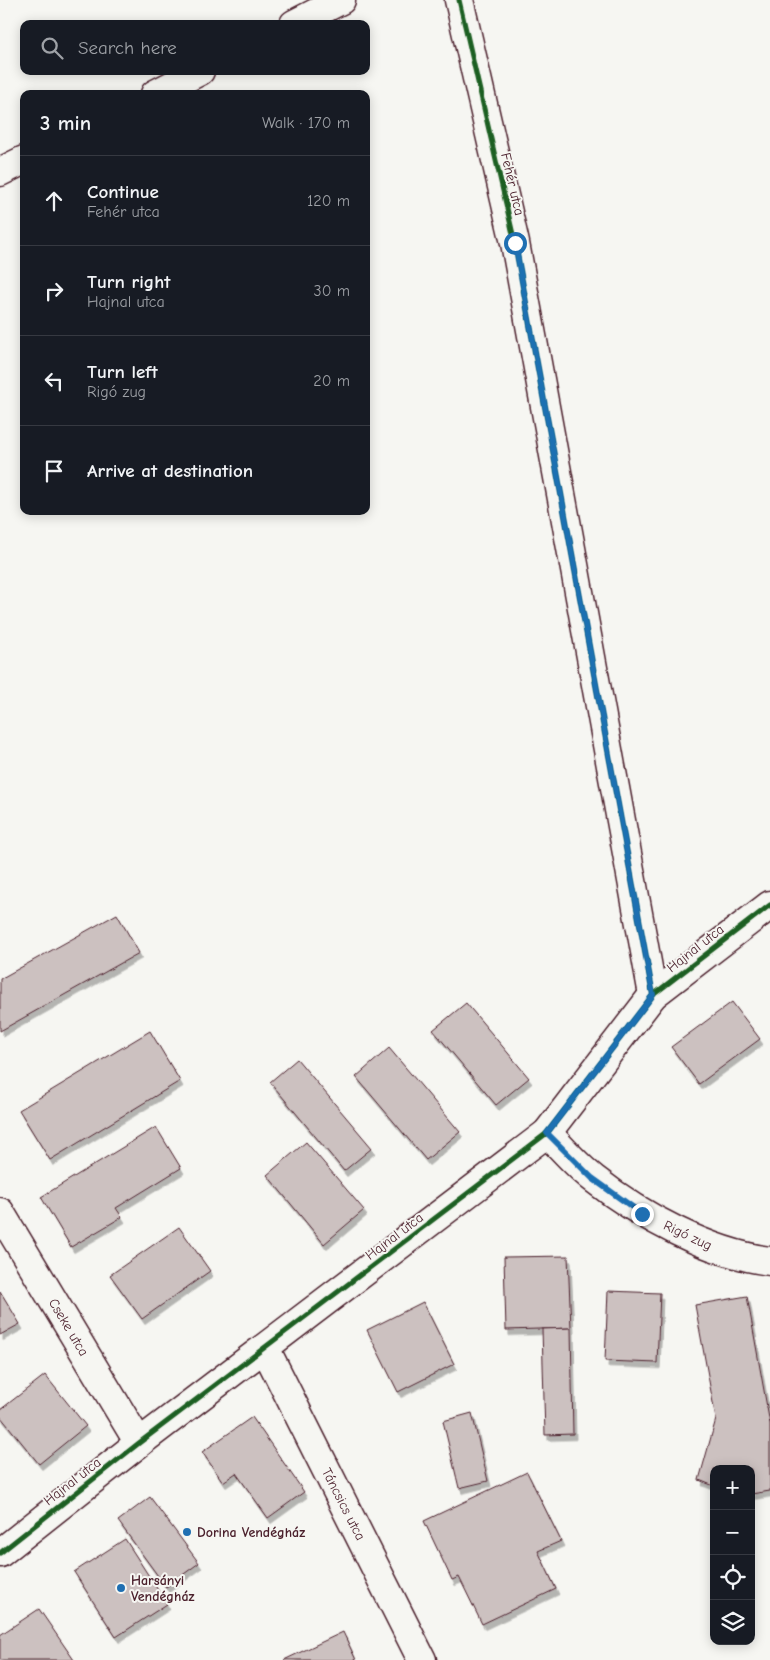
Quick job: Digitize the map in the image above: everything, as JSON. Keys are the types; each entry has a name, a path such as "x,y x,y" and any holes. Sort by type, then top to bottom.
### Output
{"street":[{"path":"302,20 341,0"},
{"name":"Fehér utca","path":"459,0 515,243 653,995"},
{"path":"164,90 192,75"},
{"path":"0,172 20,162"},
{"name":"Hajnal utca","path":"0,1553 139,1443 547,1133 653,995 770,905"},
{"name":"Rigó zug","path":"547,1133 592,1178 642,1214 719,1249 770,1262"},
{"name":"Cseke utca","path":"0,1212 139,1443"},
{"name":"Táncsics utca","path":"265,1348 422,1660"}],"building":[{"path":"117,914 139,953 0,1031 0,979"},
{"path":"732,1002 760,1039 699,1084 671,1047"},
{"path":"466,1003 529,1078 496,1105 433,1030"},
{"path":"150,1031 180,1081 50,1160 19,1110"},
{"path":"389,1048 460,1132 426,1160 356,1077"},
{"path":"297,1059 372,1148 344,1171 270,1082"},
{"path":"156,1127 181,1168 116,1208 122,1217 71,1247 41,1197"},
{"path":"306,1142 364,1210 324,1244 267,1175"},
{"path":"179,1227 210,1271 142,1319 110,1275"},
{"path":"568,1256 571,1328 506,1330 504,1257"},
{"path":"0,1291 20,1324 0,1335"},
{"path":"608,1291 660,1293 657,1363 605,1361"},
{"path":"747,1296 770,1424 770,1491 755,1493 755,1465 710,1465 710,1484 699,1480 716,1419 695,1305"},
{"path":"423,1302 454,1364 398,1392 367,1330"},
{"path":"571,1328 573,1434 545,1435 542,1329"},
{"path":"45,1375 86,1426 39,1464 0,1416 0,1410"},
{"path":"472,1413 488,1481 459,1488 443,1421"},
{"path":"252,1417 304,1492 268,1518 236,1473 223,1482 202,1452"},
{"path":"527,1472 561,1541 538,1551 556,1589 482,1624 459,1577 452,1580 424,1521"},
{"path":"150,1497 199,1563 166,1587 118,1521"},
{"name":"Harsányi Vendégház","path":"125,1539 167,1604 116,1637 74,1572"},
{"path":"39,1609 74,1660 0,1660 0,1635"},
{"path":"343,1632 356,1660 284,1660"}],"cycle path":[{"path":"459,0 515,243 653,995"},
{"path":"0,1553 139,1443 547,1133 653,995 770,905"}],"place":[{"name":"Dorina Vendégház","path":"187,1532"},
{"name":"Harsányi Vendégház","path":"121,1588"}],"route":[{"path":"515,243 653,995 547,1133 592,1178 642,1214"}]}
